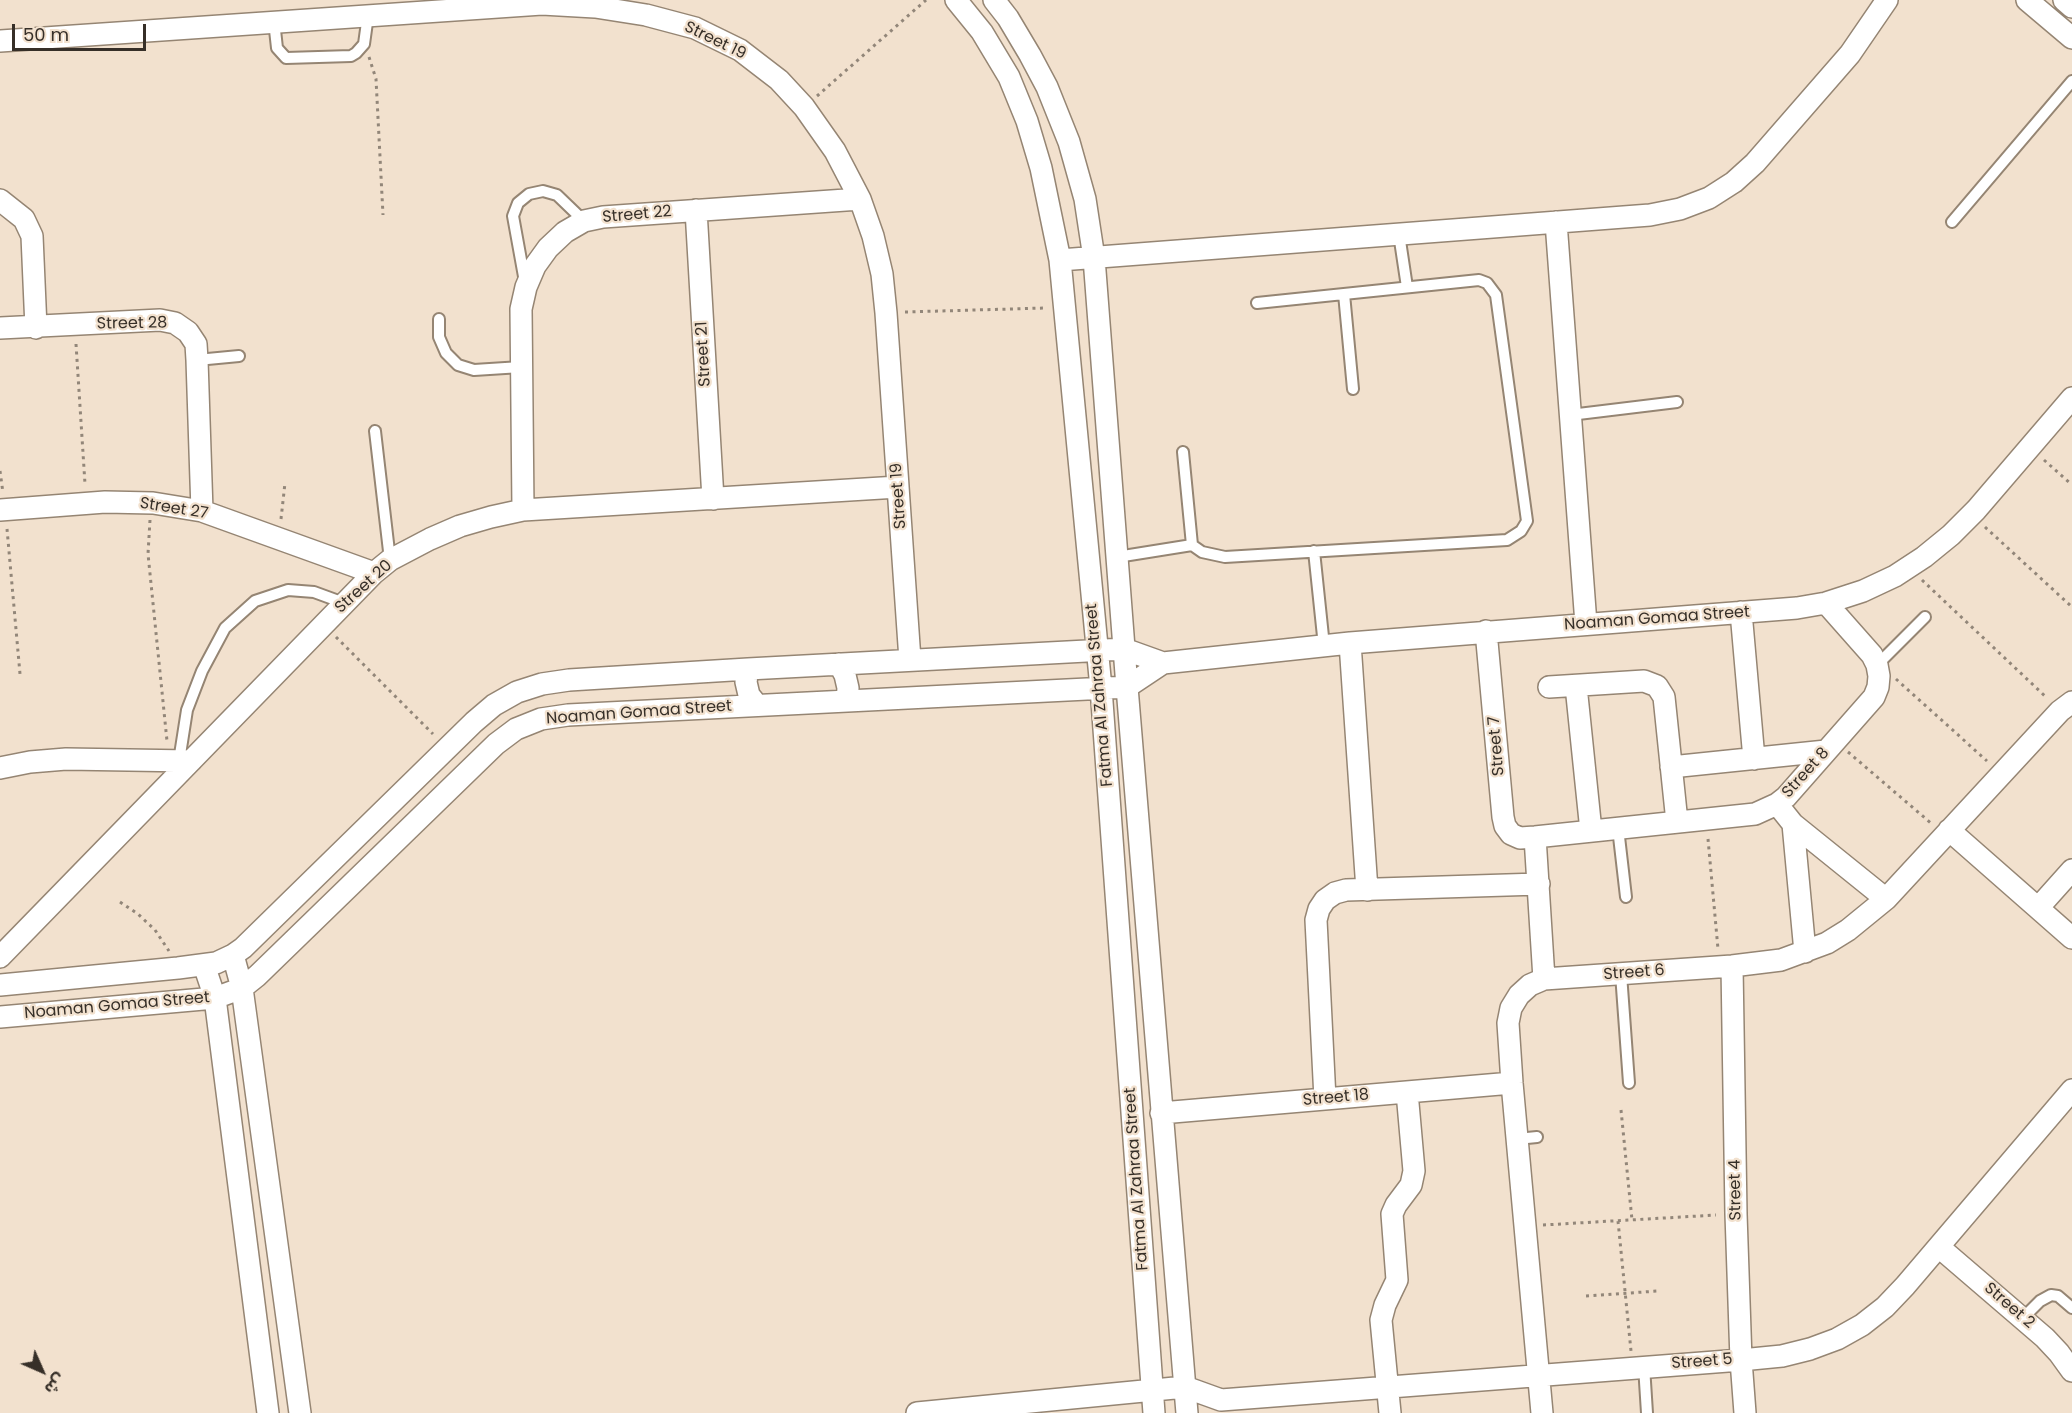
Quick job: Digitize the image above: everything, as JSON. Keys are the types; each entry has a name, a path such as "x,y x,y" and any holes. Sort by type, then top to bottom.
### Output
{"street":[{"name":"Fatma Al Zahraa Street","path":"956,0 982,32 1008,77 1027,121 1041,168 1060,260 1101,688 1154,1413"},
{"name":"Fatma Al Zahraa Street","path":"994,0 1008,18 1047,87 1069,142 1085,199 1094,258 1161,1113 1187,1413"},
{"path":"1060,260 1650,215 1680,209 1709,198 1734,182 1755,163 1850,54 1887,0"},
{"path":"2027,0 2072,38"},
{"path":"2064,0 2072,7"},
{"name":"Street 19","path":"0,41 368,15 487,3 595,6 646,15 694,28 740,50 779,80 804,107 836,151 860,199 875,246 882,274 886,313 910,660"},
{"name":"Street 22","path":"523,510 521,309 526,286 535,266 548,248 565,232 585,221 603,217 860,199"},
{"path":"0,200 24,219 32,236 36,328"},
{"name":"Street 21","path":"696,210 713,498"},
{"path":"1556,222 1586,624"},
{"name":"Street 28","path":"0,328 160,320 175,323 188,332 196,345 202,511"},
{"name":"Noaman Gomaa Street","path":"0,985 204,965 216,963 232,955 243,948 494,705 517,692 542,684 568,680 748,669 1124,649 1163,663 1350,643 1797,608 1826,603 1863,591 1909,567 1952,535 2072,398"},
{"name":"Street 20","path":"0,957 180,761 382,567 430,539 460,526 523,510 898,487"},
{"name":"Street 27","path":"3,509 153,503 202,511 279,539 382,567"},
{"path":"1826,603 1872,655 1878,670"},
{"path":"1741,612 1754,759"},
{"name":"Street 7","path":"1486,632 1505,826 1511,834 1520,838 1535,837"},
{"path":"1350,643 1367,890"},
{"name":"Noaman Gomaa Street","path":"0,1017 214,998 242,988 496,744 516,729 541,719 568,715 1127,687 1163,663"},
{"path":"838,664 845,675 848,688 847,701"},
{"path":"748,669 746,682 749,695 757,705"},
{"name":"Street 8","path":"1535,837 1755,814 1777,804 1786,797 1874,697 1878,687 1878,670"},
{"path":"1549,687 1644,681 1657,686 1664,697 1677,822"},
{"path":"1576,686 1591,831"},
{"name":"Street 6","path":"1542,1413 1526,1226 1527,1138 1512,1083 1508,1023 1511,1008 1519,995 1530,985 1544,979 1781,960 1827,943 1848,930 1886,899 2066,706"},
{"path":"1671,767 1754,759 1831,746"},
{"path":"0,768 30,762 66,759 180,761"},
{"path":"1777,804 1793,824 1886,899"},
{"path":"1793,824 1805,952"},
{"path":"1947,833 2072,938"},
{"path":"1535,837 1544,979"},
{"path":"2038,908 2072,870"},
{"path":"1325,1099 1316,920 1325,900 1335,893 1346,890 1539,884"},
{"path":"232,955 242,988 300,1413"},
{"path":"204,965 214,998 268,1413"},
{"name":"Street 4","path":"1726,966 1745,1413"},
{"name":"Street 18","path":"1161,1113 1512,1083"},
{"name":"Street 5","path":"1185,1387 1221,1400 1741,1360 1782,1356 1810,1349 1837,1339 1862,1325 1885,1307 2072,1090"},
{"path":"1390,1413 1382,1320 1385,1305 1397,1280 1392,1214 1411,1185 1414,1172 1407,1092"},
{"name":"Street 2","path":"1939,1247 2023,1318 2059,1353 2072,1371"},
{"path":"917,1413 1185,1387"},
{"name":"Street 5","path":"1201,1413 1221,1400"}],"lane":[{"path":"274,21 277,48 286,58 351,56 356,54 364,44 368,15"},
{"path":"1952,222 2072,81"},
{"path":"526,286 513,216 518,203 529,194 543,191 557,195 585,221"},
{"path":"1399,234 1407,287"},
{"path":"1117,557 1192,545 1202,552 1225,556 1507,540 1521,531 1527,521 1496,296 1487,283 1479,280 1257,303"},
{"path":"1344,294 1353,389"},
{"path":"439,319 439,337 442,345 446,353 458,365 474,370 522,368"},
{"path":"197,360 239,356"},
{"path":"1570,415 1677,402"},
{"path":"375,431 382,567"},
{"path":"1184,452 1192,545"},
{"path":"1314,551 1324,646"},
{"path":"180,761 188,710 202,671 225,628 255,601 288,590 314,592 344,603"},
{"path":"1878,670 1925,617"},
{"path":"1618,828 1626,897"},
{"path":"1621,974 1629,1083"},
{"path":"2023,1318 2040,1301 2051,1295 2058,1296 2072,1308"},
{"path":"1638,1367 1647,1413"}],"path":[{"path":"804,107 926,0"},
{"path":"364,44 376,79 383,215"},
{"path":"886,313 1065,307"},
{"path":"74,326 86,504"},
{"path":"2030,447 2072,485"},
{"path":"0,471 20,674"},
{"path":"279,539 285,483"},
{"path":"153,503 148,530 148,554 180,761"},
{"path":"1972,514 2072,607"},
{"path":"1909,567 2066,706"},
{"path":"324,624 447,748"},
{"path":"1878,670 1905,685 2002,774"},
{"path":"1831,746 1947,833"},
{"path":"1706,819 1726,966"},
{"path":"120,902 138,914 154,930 168,948 178,968"},
{"path":"1622,1110 1632,1220"},
{"path":"1526,1226 1736,1214"},
{"path":"1618,1221 1625,1293 1638,1367"},
{"path":"1586,1296 1659,1291"}]}
